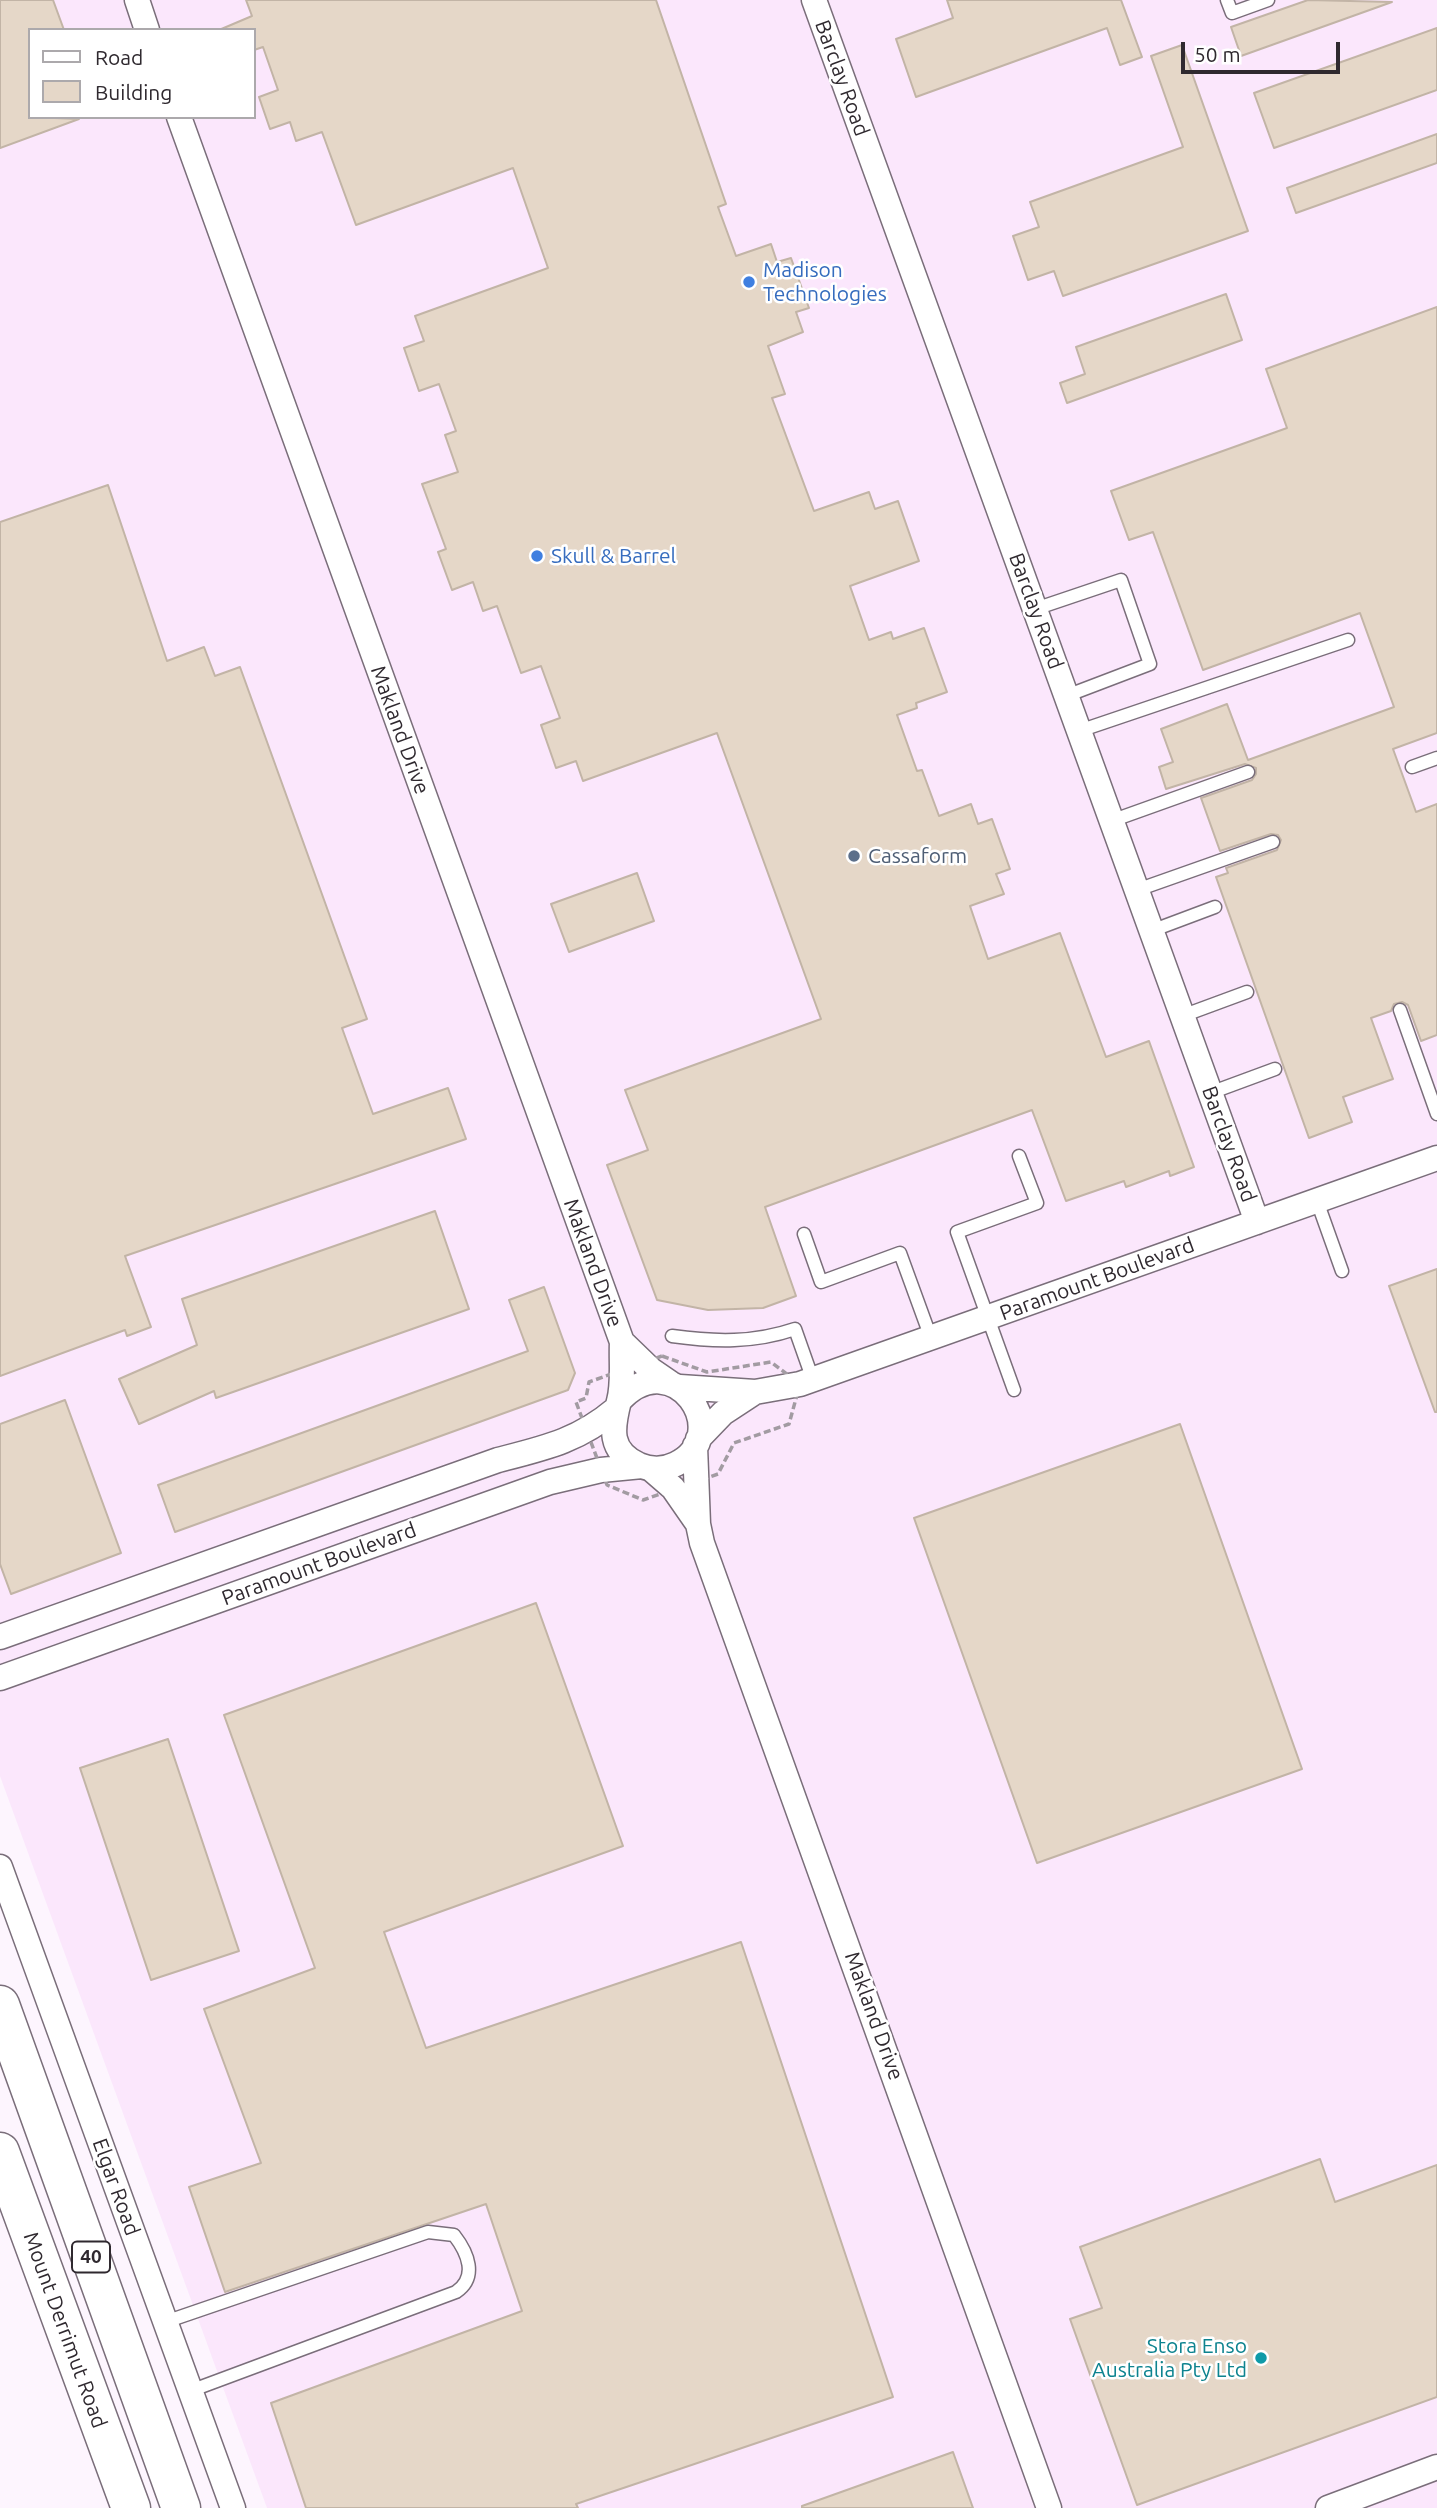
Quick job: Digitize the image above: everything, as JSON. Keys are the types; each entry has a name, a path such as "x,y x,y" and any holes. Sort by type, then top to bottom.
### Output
{"main road":[{"name":"40","path":"0,2006 181,2508"},
{"name":"Mount Derrimut Road","path":"0,2152 131,2508"}],"street":[{"path":"136,0 146,28"},
{"name":"Barclay Road","path":"814,0 1257,1222"},
{"name":"Makland Drive","path":"179,119 622,1342 617,1405"},
{"name":"Paramount Boulevard","path":"675,1385 755,1392 813,1380 1437,1158"},
{"name":"Makland Drive","path":"622,1342 651,1370 675,1385"},
{"path":"641,1384 675,1385 698,1410 701,1424 697,1442 677,1464 647,1468 630,1460 614,1437 617,1405 641,1384"},
{"name":"Paramount Boulevard","path":"697,1442 723,1413 755,1392"},
{"name":"Paramount Boulevard","path":"0,1637 498,1460 546,1449 586,1431 617,1405"},
{"name":"Makland Drive","path":"697,1442 698,1524 705,1552 1049,2508"},
{"name":"Makland Drive","path":"647,1468 673,1488 698,1524"},
{"name":"Paramount Boulevard","path":"6,1678 550,1482 601,1470 647,1468"},
{"name":"Elgar Road","path":"0,1867 233,2508"},
{"path":"1328,2508 1437,2467"}],"lane":[{"path":"1227,0 1232,13 1268,0"},
{"path":"1035,609 1121,580 1150,664 1066,696"},
{"path":"1079,731 1348,640"},
{"path":"1412,767 1437,758"},
{"path":"1111,821 1248,772"},
{"path":"1136,890 1273,842"},
{"path":"1151,931 1215,907"},
{"path":"1182,1016 1247,992"},
{"path":"1400,1010 1437,1115"},
{"path":"1210,1093 1275,1069"},
{"path":"1014,1390 957,1232 1037,1203 1019,1156"},
{"path":"1317,1201 1342,1271"},
{"path":"804,1234 821,1282 900,1253 931,1338"},
{"path":"672,1336 705,1341 764,1340 795,1329 813,1380"},
{"path":"165,2322 428,2232 454,2235 462,2245 470,2268 469,2277 456,2292 190,2391"}],"shaded area":[{"path":"0,0 1437,0 1437,2508 267,2508 0,1776"}],"building":[{"path":"0,0 53,0 63,28 28,28 28,119 79,119 0,148"},
{"path":"246,0 656,0 726,204 718,207 736,256 771,244 777,262 791,258 809,308 796,312 803,332 768,346 785,394 772,398 814,511 869,492 875,509 898,501 919,561 850,586 869,640 891,632 893,639 924,628 947,692 916,703 917,708 897,715 917,771 922,770 939,816 971,804 978,824 992,819 1010,869 996,874 1004,894 970,906 988,959 1060,933 1106,1057 1149,1041 1194,1167 1170,1176 1169,1171 1126,1187 1124,1181 1066,1201 1032,1110 765,1207 796,1296 763,1308 708,1310 657,1300 607,1165 648,1150 625,1090 821,1019 717,733 583,781 576,761 556,768 541,725 560,718 541,666 521,673 497,606 483,611 473,582 452,590 438,552 446,549 422,484 458,472 445,435 456,431 439,384 419,391 404,348 424,341 415,316 548,268 513,168 356,225 322,132 296,141 290,122 270,129 259,97 278,90 263,47 256,49 256,28 224,28 252,16"},
{"path":"947,0 1121,0 1142,57 1120,65 1107,28 916,97 896,39 953,18"},
{"path":"1308,0 1392,2 1241,56 1231,27"},
{"path":"1437,28 1437,90 1274,148 1254,93"},
{"path":"1182,45 1248,231 1063,296 1054,271 1028,280 1013,236 1039,227 1030,202 1183,147 1151,56"},
{"path":"1437,134 1437,163 1296,213 1287,188"},
{"path":"1226,294 1242,340 1067,403 1060,383 1085,374 1076,347"},
{"path":"1437,307 1437,733 1393,749 1416,812 1437,804 1437,1035 1421,1041 1408,1005 1402,1002 1394,1004 1391,1011 1371,1018 1393,1079 1343,1097 1352,1122 1309,1138 1216,877 1228,873 1226,868 1277,850 1281,840 1278,835 1271,834 1220,851 1201,798 1252,780 1256,768 1245,764 1166,789 1159,767 1173,762 1161,729 1227,704 1248,760 1394,707 1360,613 1203,670 1153,532 1129,540 1111,491 1287,428 1266,369"},
{"path":"108,485 167,661 204,647 215,676 240,667 367,1019 342,1028 373,1114 448,1088 466,1139 125,1256 151,1327 127,1336 125,1330 0,1376 0,522"},
{"path":"637,873 654,921 569,952 551,904"},
{"path":"435,1211 469,1309 216,1398 214,1391 139,1424 119,1379 197,1345 182,1299"},
{"path":"1437,1269 1437,1412 1435,1412 1389,1286"},
{"path":"544,1287 575,1373 568,1390 175,1532 158,1485 528,1351 509,1300"},
{"path":"65,1400 121,1553 11,1594 0,1564 0,1424"},
{"path":"1180,1424 1302,1769 1037,1863 914,1518"},
{"path":"536,1603 623,1846 384,1932 426,2048 741,1942 893,2397 576,2504 578,2508 306,2508 271,2403 522,2311 486,2204 225,2292 189,2187 261,2163 204,2009 315,1968 224,1715"},
{"path":"168,1739 239,1951 151,1980 80,1768"},
{"name":"Stora Enso Australia Pty Ltd","path":"1320,2159 1335,2202 1437,2165 1437,2397 1137,2505 1070,2319 1102,2308 1080,2247"},
{"path":"953,2452 973,2508 802,2508 802,2506"}],"place":[{"name":"Madison Technologies","path":"749,282"},
{"name":"Skull & Barrel","path":"537,556"},
{"name":"Cassaform","path":"854,856"},
{"name":"Stora Enso Australia Pty Ltd","path":"1261,2358"}]}
